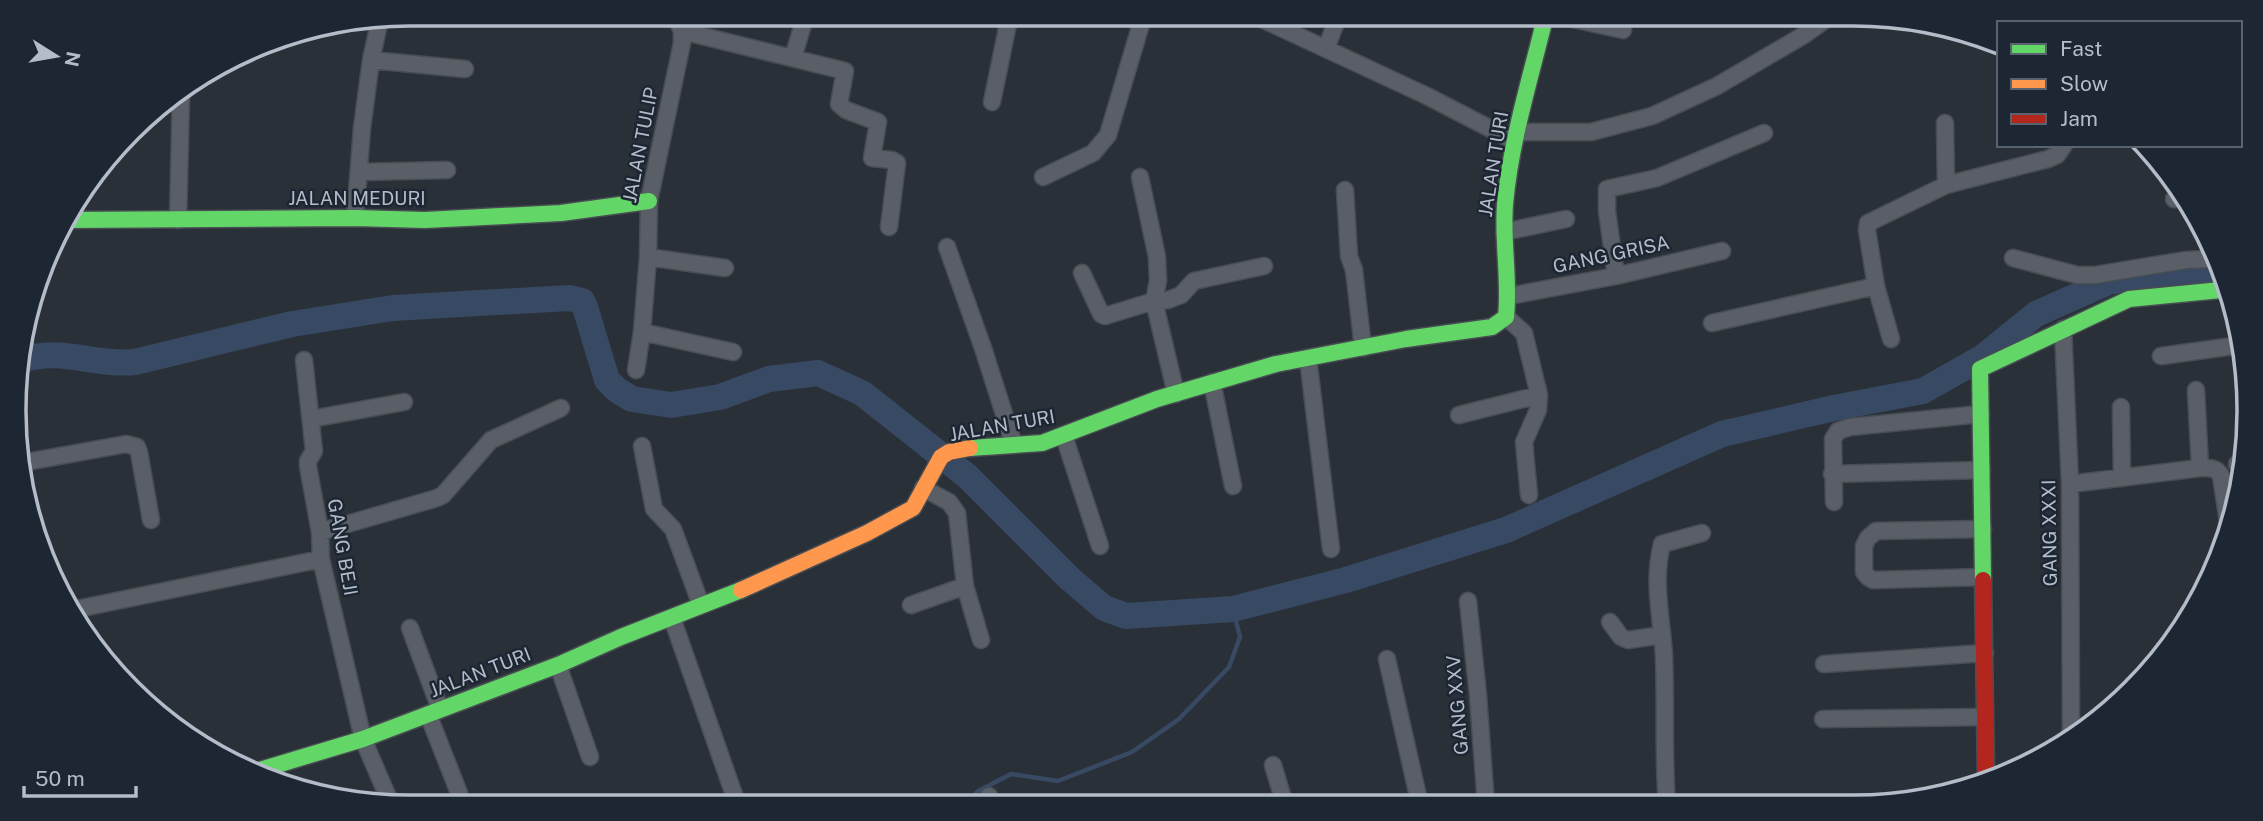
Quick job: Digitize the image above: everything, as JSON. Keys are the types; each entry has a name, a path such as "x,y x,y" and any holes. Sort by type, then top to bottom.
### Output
{"street":[{"path":"680,26 682,31 845,71 839,104 846,110 878,122 872,158 897,163 890,227"},
{"path":"793,58 802,26"},
{"path":"992,102 1008,26"},
{"path":"1043,177 1093,153 1108,135 1140,26"},
{"path":"1278,26 1516,136 1591,132 1652,116 1717,86 1816,26"},
{"path":"1326,49 1335,26"},
{"name":"JALAN TURI","path":"268,768 363,739 558,665 750,587 906,513 918,501 941,457 949,452 973,447 1042,443 1212,382 1308,358 1492,327 1506,317 1509,296 1504,205 1516,136 1545,26"},
{"path":"1604,26 1623,30"},
{"path":"355,218 362,128 378,28"},
{"name":"JALAN TULIP","path":"636,370 648,257 649,201 682,43 682,31"},
{"path":"371,60 465,69"},
{"path":"178,220 181,103"},
{"path":"1945,123 1946,185"},
{"path":"1616,276 1607,211 1607,189 1657,178 1764,133"},
{"path":"1891,339 1876,286 1868,223 1946,185 2048,159 2057,155 2063,147"},
{"path":"360,172 447,170"},
{"path":"1140,177 1157,257 1158,281 1154,301 1176,394"},
{"path":"1345,190 1349,256 1354,270 1363,348"},
{"name":"JALAN MEDURI","path":"77,220 425,220 561,213 649,201"},
{"path":"1504,232 1566,219"},
{"path":"947,247 1014,445"},
{"name":"GANG GRISA","path":"1509,296 1616,276 1722,251"},
{"path":"648,257 725,268"},
{"path":"2013,258 2077,275 2095,275 2206,259"},
{"path":"1082,273 1103,316 1181,295 1194,281 1264,266"},
{"path":"1712,323 1876,286"},
{"path":"1986,771 1980,369 2129,299 2217,290"},
{"path":"1506,317 1524,333 1539,395 1538,410 1524,442 1529,495"},
{"name":"GANG XXXI","path":"2063,329 2070,484 2071,726"},
{"path":"642,332 733,352"},
{"path":"2161,356 2231,346"},
{"path":"1308,358 1331,549"},
{"name":"GANG BEJI","path":"304,360 314,451 308,466 320,533 321,559 363,739 387,794"},
{"path":"1212,382 1233,486"},
{"path":"2196,390 2200,468"},
{"path":"1459,415 1539,395"},
{"path":"311,419 404,402"},
{"path":"2121,407 2122,478"},
{"path":"320,533 443,495 491,440 561,408"},
{"path":"1834,502 1833,439 1838,430 1981,414"},
{"path":"1064,436 1100,546"},
{"path":"30,461 126,444 136,447 151,520"},
{"path":"642,446 654,509 673,529 701,606"},
{"path":"2070,484 2213,468 2218,471 2225,506"},
{"path":"1832,474 1982,470"},
{"path":"927,481 955,508 965,586 981,640"},
{"path":"1983,529 1876,531 1864,546 1864,572 1873,580 1983,577"},
{"path":"1667,795 1662,635 1656,593 1659,556 1662,544 1702,534"},
{"path":"81,608 321,559"},
{"path":"911,606 965,586"},
{"name":"GANG XXV","path":"1468,601 1479,695 1485,795"},
{"path":"672,618 734,795"},
{"path":"1610,621 1621,637 1628,640 1662,635"},
{"path":"410,628 458,793"},
{"path":"1824,664 1985,653"},
{"path":"1387,659 1418,795"},
{"path":"558,665 590,757"},
{"path":"1823,719 1985,717"},
{"path":"1273,765 1282,795"}],"waterway":[{"path":"30,358 49,355 135,362 292,324 393,308 569,298 582,301 607,380 632,399 671,405 720,397 769,379 818,373 862,393 967,476 1069,578 1104,608 1126,616 1233,609 1346,580 1506,530 1722,434 1923,391 1983,357 2036,314 2108,282 2210,270"},
{"path":"974,795 1011,774 1058,781 1132,752 1179,719 1229,667 1240,637 1233,609"}],"traffic: fast":[{"path":"970,448 1042,443 1157,399 1276,364 1406,339 1492,327 1506,317 1504,218 1508,180 1543,26"},
{"path":"77,220 425,220 561,213 649,201"},
{"path":"1983,580 1980,369 2129,299 2217,290"},
{"path":"268,768 363,739 558,665 741,590"}],"traffic: slow":[{"path":"741,590 867,533 913,508 941,457 949,452 970,448"}],"traffic: jam":[{"path":"1983,580 1986,771"}]}
